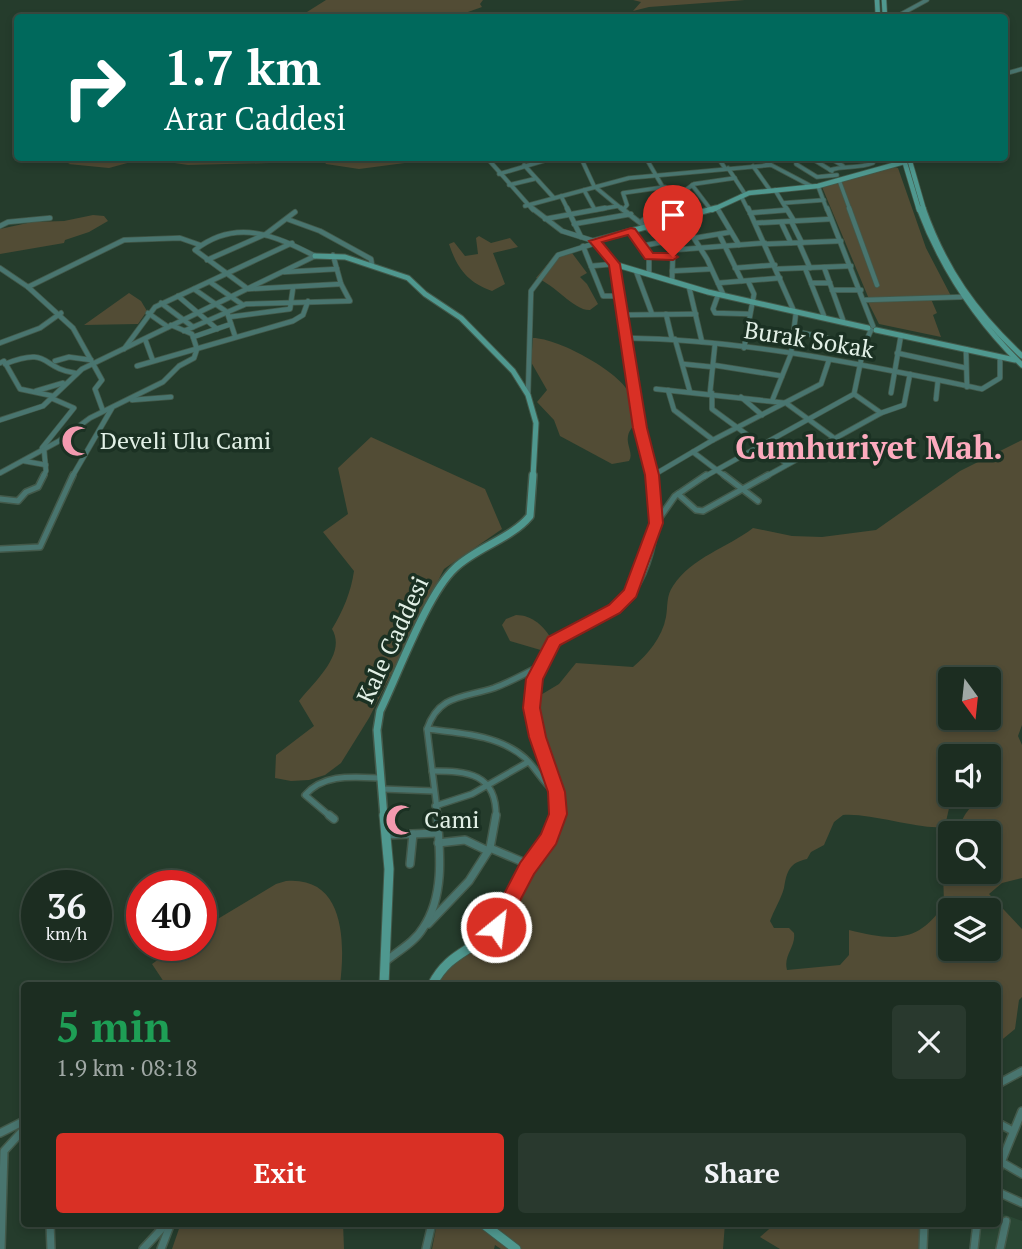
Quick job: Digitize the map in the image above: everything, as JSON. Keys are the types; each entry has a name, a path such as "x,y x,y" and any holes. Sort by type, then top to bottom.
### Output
{"street":[{"path":"901,14 927,0"},
{"path":"488,161 528,206 556,229 595,242 614,263 689,287 1000,357 1021,359"},
{"path":"499,174 542,161"},
{"path":"582,161 592,187 651,226 664,241"},
{"path":"648,161 672,199 679,219 701,248 718,283 720,294 713,307 715,313 749,314"},
{"path":"721,161 735,178 795,311 791,354 772,401"},
{"path":"434,982 452,955 496,927 530,864 555,825 559,809 556,792 531,708 532,688 554,641 615,609 627,598 637,582 656,523 678,494 717,468 854,394 864,346 872,328 865,300 824,200 814,186 764,161"},
{"path":"797,161 796,164 815,176 840,178"},
{"path":"816,161 840,178 877,285"},
{"path":"835,161 843,166"},
{"path":"830,170 843,166 861,167 873,161"},
{"path":"528,395 530,294 557,256 631,231 714,209 743,195 814,186 899,161"},
{"path":"907,161 931,242 961,297 1011,355"},
{"path":"907,161 934,233 964,292 1021,359"},
{"path":"528,206 592,187 657,175 771,165"},
{"path":"524,166 554,198"},
{"path":"753,166 783,203 793,221 811,283 824,316"},
{"path":"642,221 692,185 735,178"},
{"path":"509,185 534,179"},
{"path":"692,185 714,209 739,245"},
{"path":"623,210 627,205 623,193 665,187"},
{"path":"584,190 595,210"},
{"path":"561,196 581,237"},
{"path":"783,203 824,200"},
{"path":"545,219 618,206"},
{"path":"750,213 787,210"},
{"path":"207,260 266,234 295,212"},
{"path":"574,224 631,214"},
{"path":"0,226 7,222 50,218"},
{"path":"287,219 320,231 371,259 372,265"},
{"path":"672,280 673,239 679,219"},
{"path":"756,223 831,219"},
{"path":"781,222 791,243"},
{"path":"315,256 292,243 266,234 223,231 195,251 248,289 328,287 341,284"},
{"path":"631,231 649,256 649,273"},
{"path":"695,238 731,232"},
{"path":"719,234 742,281"},
{"path":"28,287 74,267 124,240 180,238 200,245"},
{"path":"642,246 673,239"},
{"path":"673,250 765,243 841,242"},
{"path":"124,349 148,313 161,303 228,275 292,243"},
{"path":"583,246 603,296 619,296"},
{"path":"228,315 243,305 254,303 350,302 341,284 333,255"},
{"name":"Kale Caddesi","path":"0,420 37,409 92,362 315,256 333,255 406,276 428,296 461,318 513,371 528,395 536,429 530,516 519,527 461,561 436,592 380,711 377,730 389,869 384,982"},
{"path":"649,256 673,257"},
{"path":"614,263 640,428 652,475 656,523"},
{"path":"591,266 614,263 720,294"},
{"path":"735,268 851,266"},
{"path":"824,267 843,320"},
{"path":"0,268 60,313 73,328 102,380 95,389 103,411"},
{"path":"283,271 337,269"},
{"path":"672,271 711,269"},
{"path":"636,271 652,314"},
{"path":"718,283 780,278"},
{"path":"744,348 754,292 748,281"},
{"path":"210,282 243,305"},
{"path":"811,283 830,283"},
{"path":"137,366 296,320 304,313 311,287"},
{"path":"328,287 328,301"},
{"path":"689,287 702,342"},
{"path":"272,303 274,288"},
{"path":"184,331 228,315 290,309 293,288"},
{"path":"194,289 228,315 235,336"},
{"path":"254,313 256,289"},
{"path":"832,290 861,290"},
{"path":"178,296 217,328"},
{"path":"865,300 961,297"},
{"path":"161,303 193,327"},
{"path":"795,311 1021,359"},
{"path":"0,342 40,328 60,313"},
{"path":"0,473 41,451 103,411 129,401 166,380 179,366 195,356 197,349 193,337 148,313"},
{"path":"666,314 690,392"},
{"path":"621,315 696,314"},
{"path":"193,337 231,324"},
{"path":"794,331 864,346"},
{"path":"891,393 901,335"},
{"name":"Burak Sokak","path":"627,338 673,339 791,354 860,364 967,387 984,388 1000,378 1000,357"},
{"path":"145,339 153,361"},
{"path":"993,352 1000,343"},
{"path":"715,344 711,408 787,464"},
{"path":"966,349 967,387"},
{"path":"897,353 966,368"},
{"path":"41,451 74,408 52,397 26,392 16,386 3,363 29,356 55,361 69,357 92,362"},
{"path":"652,475 823,383 830,360"},
{"path":"55,361 62,371 76,373"},
{"path":"683,364 782,376"},
{"path":"678,494 700,512 881,413 904,405 910,374"},
{"path":"936,399 938,380"},
{"path":"33,392 66,382"},
{"path":"656,390 786,402 834,438"},
{"path":"668,390 674,410 713,440"},
{"path":"854,394 881,413"},
{"path":"129,401 171,397"},
{"path":"741,397 762,415"},
{"path":"0,549 40,547 68,483 112,408"},
{"path":"0,499 18,501 26,492 38,487 46,465 41,451"},
{"path":"693,452 758,501"},
{"path":"24,461 46,465"},
{"path":"422,929 436,893 439,872 434,791 426,729 432,714 454,696 495,687 540,666"},
{"path":"426,729 491,739 528,762 546,785 556,792"},
{"path":"435,806 462,800 490,787 528,762"},
{"path":"385,961 470,881 489,850 495,832 496,810 490,787 477,777 451,771 432,771"},
{"path":"334,820 305,795 311,786 324,780 381,778"},
{"path":"382,789 434,791"},
{"path":"386,835 437,833"},
{"path":"410,864 413,834"},
{"path":"438,842 466,840 530,864"},
{"path":"1001,1082 1022,1071"},
{"path":"1001,1159 1022,1111"},
{"path":"0,1133 21,1122"},
{"path":"1001,1125 1013,1131"},
{"path":"1,1249 4,1151 21,1132"},
{"path":"1001,1165 1022,1174"},
{"path":"1001,1193 1022,1203"},
{"path":"1000,1249 1006,1221"},
{"path":"50,1227 51,1249"},
{"path":"143,1249 165,1227"},
{"path":"161,1249 168,1227"},
{"path":"426,1249 431,1227"},
{"path":"487,1227 516,1249"},
{"path":"923,1249 924,1227"},
{"path":"974,1249 977,1227"}],"shaded area":[{"path":"326,0 483,0 480,4 482,7 468,12 494,14 304,14"},
{"path":"633,0 745,0 649,7 633,11 641,2"},
{"path":"273,161 188,165 131,162 109,168 68,164 107,162"},
{"path":"324,161 420,161 359,169 326,164"},
{"path":"898,168 926,248 951,296 869,299 822,187"},
{"path":"93,215 104,216 108,221 89,232 65,240 64,243 0,254 0,229 32,222 64,221"},
{"path":"479,236 491,243 510,238 518,247 493,253 505,284 492,291 464,273 449,244 454,242 465,256 478,254 476,238"},
{"path":"569,249 587,273 580,277 598,304 590,310 577,306 536,278 555,255"},
{"path":"129,293 141,301 147,311 138,324 84,325"},
{"path":"931,299 937,313 933,315 941,337 879,324 868,302"},
{"path":"533,338 558,344 590,359 627,389 632,399 635,421 628,436 631,455 629,461 612,464 560,436 554,420 537,402 547,390 531,362"},
{"path":"371,437 485,489 502,529 444,569 369,718 341,763 325,775 309,780 275,778 276,755 314,726 299,701 332,658 336,638 332,629 346,601 354,571 323,532 348,514 338,468"},
{"path":"1022,440 1022,725 1018,736 1022,745 1022,878 1001,884 1001,821 962,821 971,807 1001,807 1001,744 938,744 938,807 949,807 946,821 938,821 937,827 868,816 843,815 834,822 824,845 811,852 807,859 793,865 788,872 783,892 770,921 774,928 789,928 794,933 787,970 840,965 849,955 849,930 878,936 903,936 924,927 938,912 938,961 1001,961 1001,907 1022,929 1022,997 1019,1000 1015,1029 1001,1041 1001,982 438,982 446,968 499,930 528,873 546,850 559,825 561,799 537,724 534,699 559,684 576,663 633,667 658,639 666,617 669,594 681,576 700,560 753,528 792,536 822,537 876,530 960,471"},
{"path":"516,615 532,619 545,630 552,640 544,651 510,641 502,625 506,619"},
{"path":"286,881 306,882 320,889 331,901 341,933 340,982 164,982 152,964 156,961 217,961 217,919 276,884"},
{"path":"943,884 1001,884 989,894 993,898 944,898"},
{"path":"1001,1213 1022,1221 1022,1249 978,1249 980,1227 1001,1227"},
{"path":"180,1227 343,1227 344,1249 172,1249"},
{"path":"436,1227 725,1227 723,1249 501,1249 495,1245 494,1249 432,1249"},
{"path":"771,1227 921,1227 920,1249 780,1249 760,1237"}],"place":[{"name":"Develi Ulu Cami","path":"77,441"},
{"name":"Cami","path":"401,820"}],"district":[{"name":"Cumhuriyet Mah.","path":"869,448"}],"route":[{"path":"496,927 527,869 549,838 558,814 556,792 531,708 534,679 554,641 615,609 631,593 656,523 652,475 640,428 614,264 609,255 594,241 631,231 649,256 673,257"}]}
